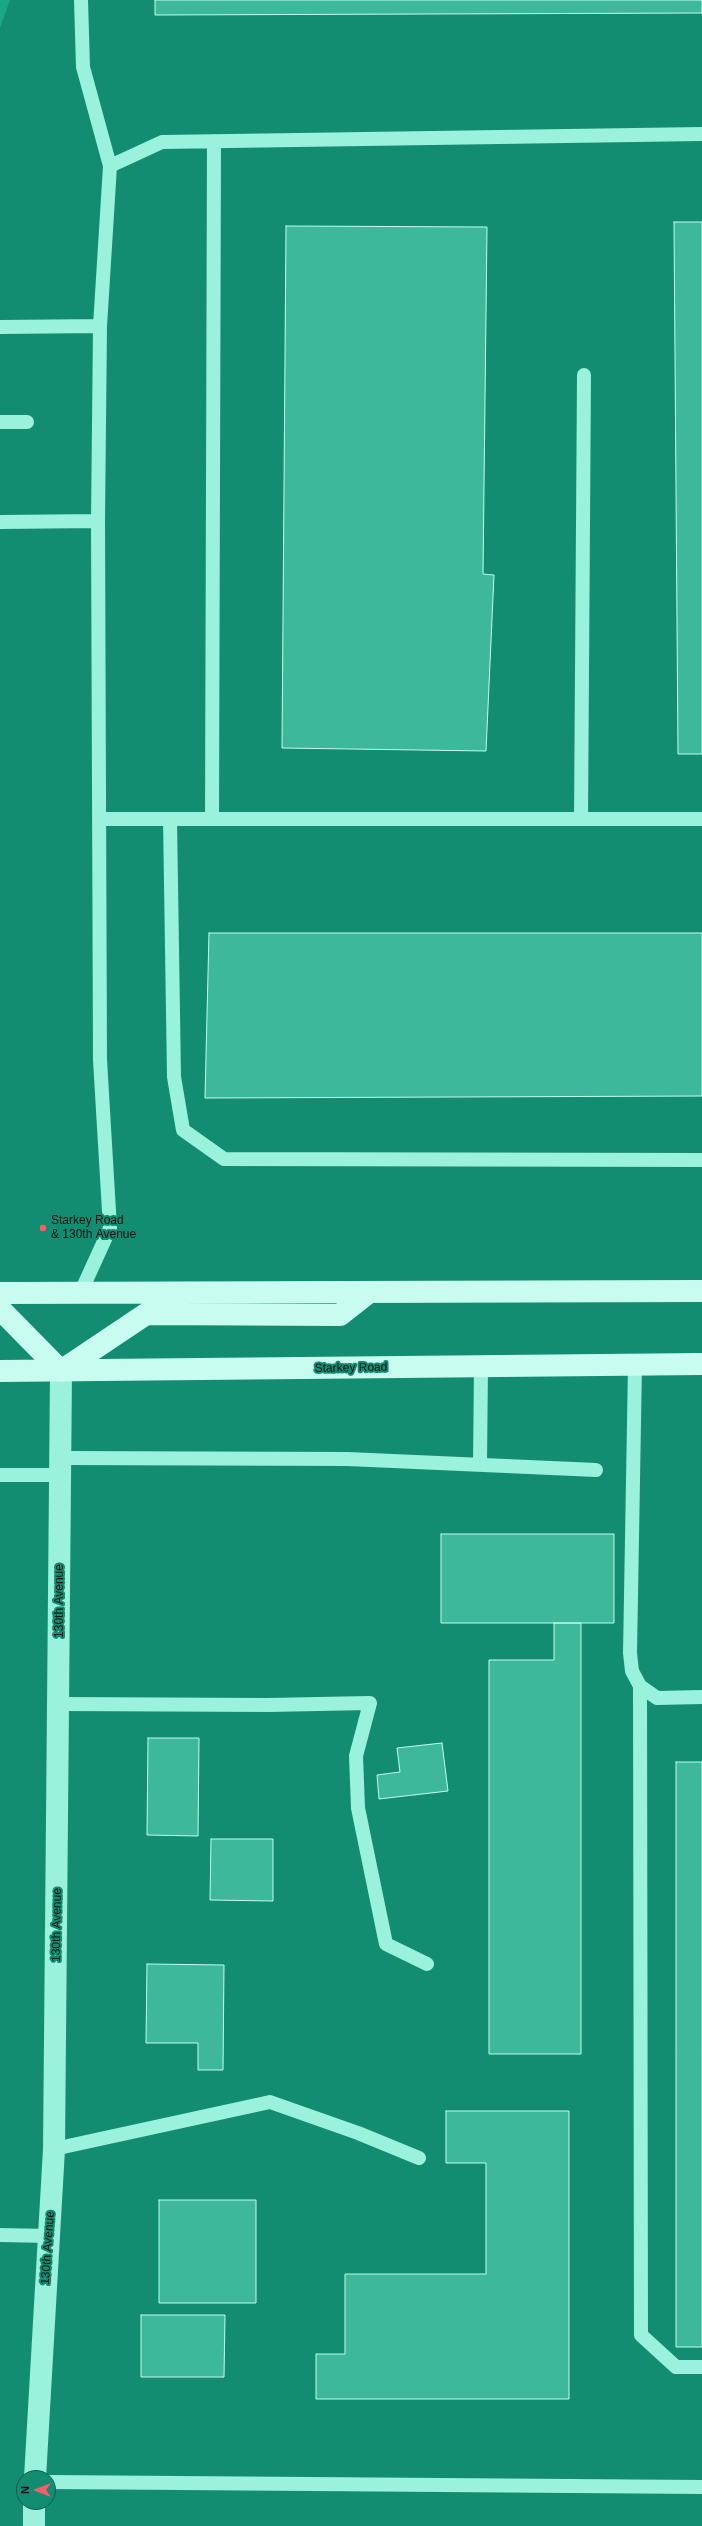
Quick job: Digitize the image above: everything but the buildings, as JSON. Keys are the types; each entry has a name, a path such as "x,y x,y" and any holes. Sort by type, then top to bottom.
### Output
{"main road":[{"path":"0,1293 80,1294 702,1291"},
{"path":"0,1309 61,1371 146,1314 340,1315 368,1293"},
{"name":"Starkey Road","path":"0,1371 702,1364"}],"street":[{"name":"130th Avenue","path":"35,2470 54,2149 61,1371"},
{"path":"34,2510 34,2526"}],"lane":[{"path":"80,1294 110,1228 100,1060 98,521 100,326 110,166 82,67 81,0"},
{"path":"110,166 162,142 702,134"},
{"path":"212,818 214,141"},
{"path":"0,326 100,326"},
{"path":"581,818 584,376"},
{"path":"0,422 27,422"},
{"path":"0,522 98,521"},
{"path":"99,818 702,818"},
{"path":"170,818 174,1077 183,1130 224,1159 702,1160"},
{"path":"634,1365 630,1653 632,1671 640,1686 657,1698 702,1697"},
{"path":"480,1463 481,1366"},
{"path":"0,1475 61,1466 348,1459 480,1463 596,1470"},
{"path":"640,1686 641,2335 676,2367 702,2367"},
{"path":"59,1704 268,1705 370,1702 356,1756 358,1808 386,1944 427,1964"},
{"path":"54,2149 270,2102 358,2133 419,2158"},
{"path":"0,2235 49,2236"},
{"path":"56,2482 702,2487"}],"green space":[{"path":"0,0 10,0 0,28"}],"place":[{"name":"Starkey Road & 130th Avenue","path":"43,1228"}]}
